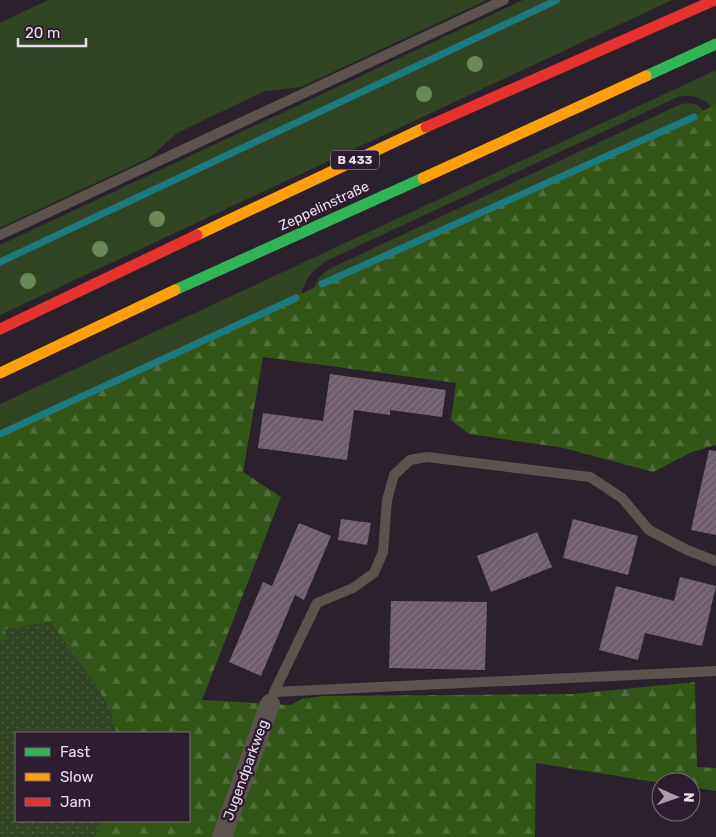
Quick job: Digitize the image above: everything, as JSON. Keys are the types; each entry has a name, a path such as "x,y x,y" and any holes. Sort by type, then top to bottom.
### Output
{"highway":[{"name":"Zeppelinstraße","path":"0,330 412,133 715,0"},
{"name":"Zeppelinstraße","path":"0,373 146,304 716,44"}],"street":[{"name":"Jugendparkweg","path":"222,837 272,698"}],"lane":[{"path":"0,235 504,0"},
{"path":"716,561 687,550 649,530 622,498 590,477 427,457 410,460 394,475 386,500 383,552 374,573 353,588 317,603 272,698 716,671"}],"green space":[{"path":"48,0 487,0 301,87 265,91 177,133 149,158 0,228 0,23"},
{"path":"523,0 672,0 0,315 0,245"},
{"path":"716,70 716,103 711,106 697,97 680,96 326,261 310,275 301,295 0,434 0,404"},
{"path":"690,103 698,105 704,111 314,288 319,277 329,269 681,104"},
{"path":"716,103 716,445 692,452 653,472 564,448 469,434 451,420 456,383 263,357 243,472 281,497 202,700 291,705 302,699 322,696 572,694 695,682 697,767 716,768 716,791 701,789 701,772 651,772 651,781 536,763 535,837 94,837 101,822 190,822 190,732 116,732 110,709 5,630 9,639 0,643 0,434 322,284 694,117"},
{"path":"50,621 95,684 110,709 116,732 15,732 15,822 101,822 94,837 0,837 0,643 9,639 4,630"}],"building":[{"path":"330,374 446,390 442,417 390,410 390,415 354,410 347,460 258,448 263,413 323,421"},
{"path":"709,450 716,451 716,535 691,530"},
{"path":"341,519 371,523 367,545 338,540"},
{"path":"573,519 638,536 628,575 563,558"},
{"path":"299,523 331,536 304,600 295,595 261,676 229,662 263,582 272,586"},
{"path":"537,532 552,567 491,592 477,556"},
{"path":"680,577 716,586 702,646 645,633 638,660 599,650 616,586 674,601"},
{"path":"391,601 487,602 485,670 389,668"}],"waterway":[{"path":"0,262 557,0"},
{"path":"322,284 694,117"},
{"path":"0,434 296,298"}],"traffic: fast":[{"path":"646,76 716,44"},
{"path":"175,290 423,178"}],"traffic: slow":[{"path":"423,178 646,76"},
{"path":"197,235 426,127"},
{"path":"0,373 175,290"}],"traffic: jam":[{"path":"426,127 715,0"},
{"path":"0,329 197,235"}]}
